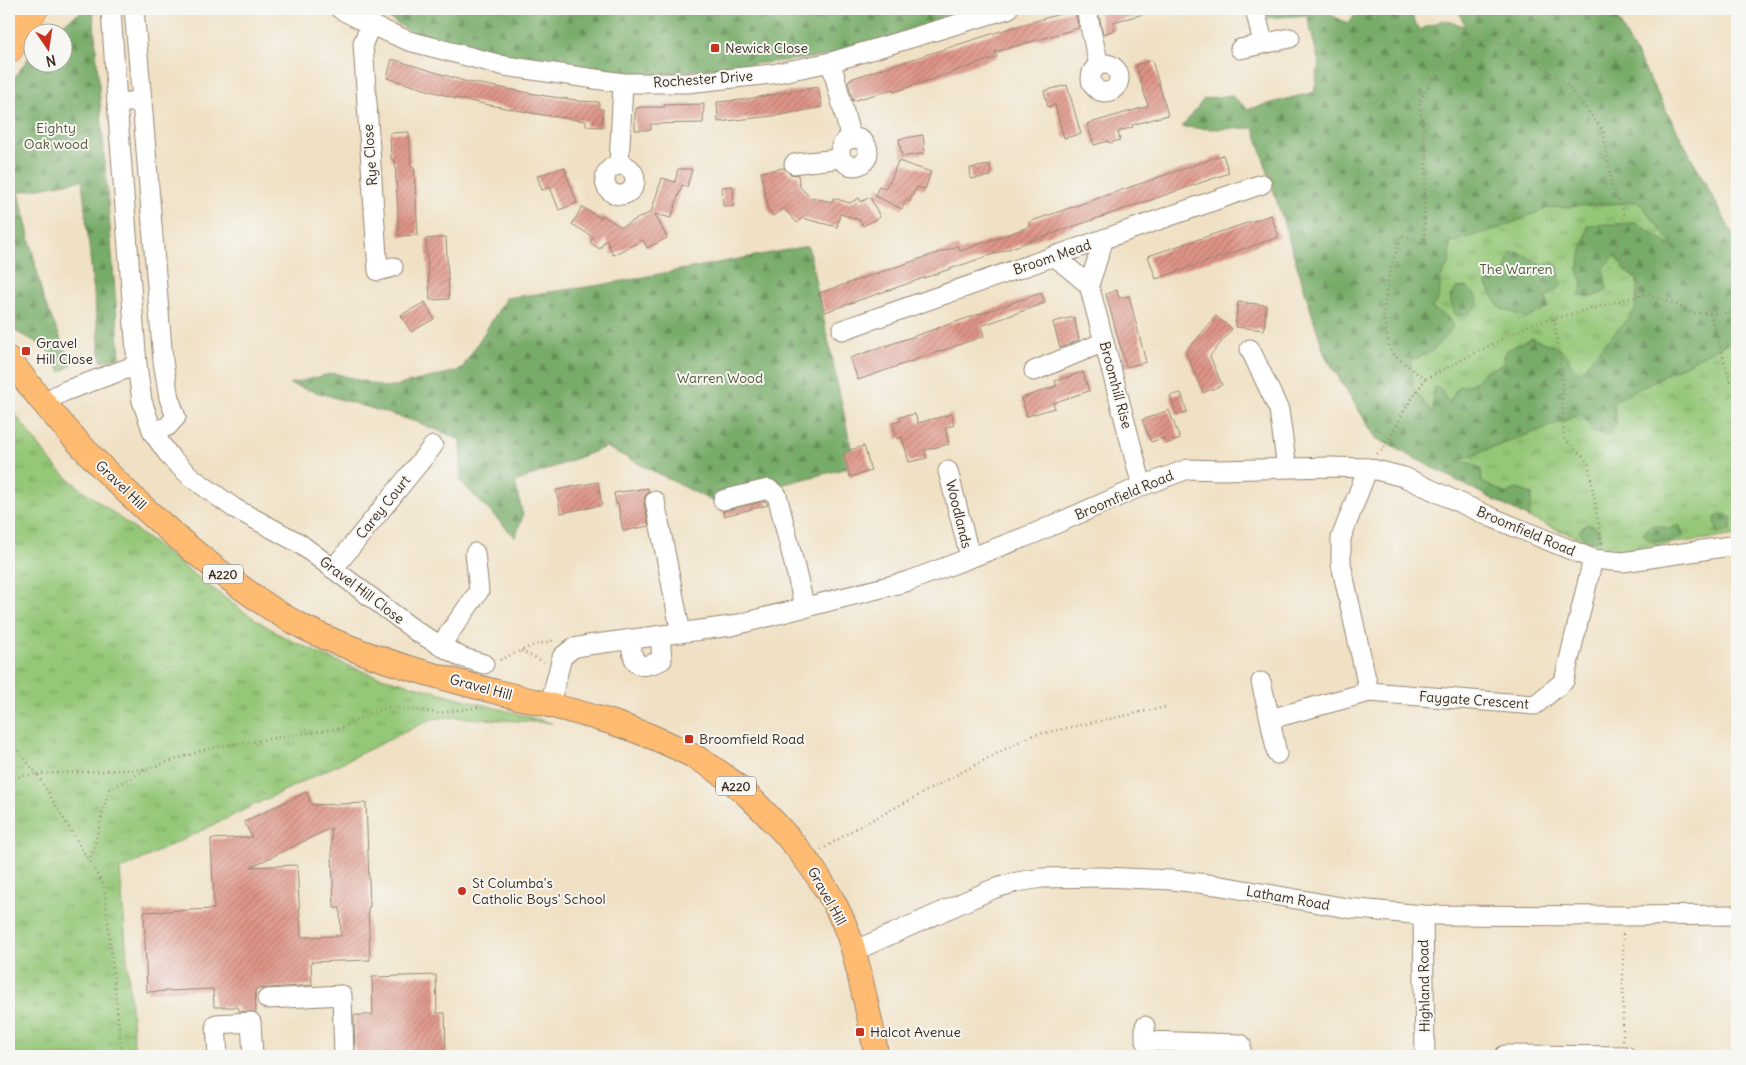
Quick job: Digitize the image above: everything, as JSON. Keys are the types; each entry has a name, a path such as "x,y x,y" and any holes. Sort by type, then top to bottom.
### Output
{"highway":[{"path":"9,49 34,9"}],"main road":[{"name":"Gravel Hill","path":"9,359 42,403 84,450 146,510 196,553 267,606 304,628 349,647 426,672 500,693 550,704 646,734 704,763 752,798 807,859 845,927 854,951 873,1034 876,1056"}],"street":[{"name":"Gravel Hill Close","path":"111,9 116,103 137,365 142,401 153,433 171,458 191,478 234,508 299,543 417,632 461,657 484,664"},
{"path":"134,9 163,361 169,398 176,418 168,426 153,433"},
{"name":"Rochester Drive","path":"340,9 409,41 505,66 623,83 687,83 772,74 831,62 1008,9"},
{"path":"1086,9 1100,65"},
{"path":"1255,9 1263,43"},
{"name":"Rye Close","path":"371,25 363,43 378,271 393,268"},
{"path":"1240,49 1290,38"},
{"path":"831,62 851,139"},
{"path":"619,165 623,83"},
{"path":"116,103 142,101"},
{"path":"856,138 864,142 868,150 866,159 860,165 851,166 841,158 842,146 847,140 856,138"},
{"path":"794,164 841,158"},
{"name":"Broom Mead","path":"842,330 1262,184"},
{"path":"1054,256 1089,285 1104,239"},
{"name":"Broomhill Rise","path":"1089,285 1142,486"},
{"path":"1034,371 1104,342"},
{"path":"1250,349 1279,410 1287,468"},
{"path":"42,403 65,391 137,365"},
{"name":"Carey Court","path":"333,568 433,446"},
{"path":"1369,464 1341,538 1341,564 1369,692"},
{"name":"Broomfield Road","path":"550,704 562,657 573,648 731,626 909,581 1033,534 1142,486 1188,469 1329,467 1369,464 1493,518 1598,559 1623,562 1737,545"},
{"name":"Woodlands","path":"948,470 970,557"},
{"path":"723,500 768,489 777,495 805,608"},
{"path":"655,501 681,633"},
{"path":"440,646 479,591 475,553"},
{"name":"Faygate Crescent","path":"1270,719 1369,692 1535,704 1564,681 1598,559"},
{"path":"630,639 635,662 642,666 662,660 660,635"},
{"path":"1261,682 1277,754"},
{"name":"Latham Road","path":"854,951 993,889 1016,882 1042,878 1102,877 1172,880 1216,885 1347,908 1423,915 1623,916 1737,914"},
{"name":"Highland Road","path":"1423,915 1425,1055"},
{"path":"267,999 342,995 344,1056"},
{"path":"218,1056 216,1024 251,1022 253,1056"},
{"path":"1145,1026 1146,1041 1241,1050"},
{"path":"1505,1056 1626,1056"}],"path":[{"path":"1425,379 1391,353 1382,316 1389,273 1402,235 1425,246 1426,155 1419,103 1440,65 1471,39 1518,47 1566,84 1603,130 1612,184 1624,214 1616,247 1646,294"},
{"path":"1369,464 1384,448 1405,409 1425,379 1529,325 1646,294 1673,303 1692,313 1732,312 1737,315"},
{"path":"1710,313 1730,381 1737,377"},
{"path":"1554,318 1561,368 1564,438 1588,462 1598,559"},
{"path":"484,664 504,659 534,645 556,640"},
{"path":"521,651 546,663"},
{"path":"90,862 109,790 147,770 210,748 341,728 378,710 391,707 438,713 480,708 481,701"},
{"path":"807,859 853,830 1030,736 1165,706"},
{"path":"9,739 37,774 104,886 122,1056"},
{"path":"9,778 37,774 147,770"},
{"path":"1623,916 1623,1049 1626,1056"},
{"path":"1425,1055 1505,1056"}],"green space":[{"name":"Eighty Oak wood","path":"86,9 93,9 120,357 101,361 82,180 19,192 43,298 72,365 61,372 46,347 11,329 9,324 9,85 22,67 22,72 72,72 72,22 66,22"},
{"path":"375,9 995,9 831,56 620,78 422,39"},
{"name":"The Warren","path":"1321,9 1348,24 1359,9 1409,9 1419,30 1443,20 1465,26 1458,9 1612,9 1737,243 1737,338 1613,402 1617,423 1609,435 1594,432 1582,414 1457,461 1470,463 1481,469 1482,482 1506,494 1516,489 1532,494 1529,518 1376,438 1325,355 1254,128 1211,129 1182,127 1204,99 1230,95 1249,109 1314,92 1319,63 1307,15 1267,18 1263,10","holes":["1639,202 1677,250 1637,223 1588,225 1578,270 1583,282 1580,295 1591,297 1607,291 1603,268 1616,255 1625,271 1638,280 1635,310 1578,374 1562,350 1532,338 1507,350 1502,365 1485,371 1476,383 1458,387 1449,403 1441,390 1435,387 1433,414 1414,389 1410,361 1434,350 1453,327 1448,318 1431,308 1436,303 1441,277 1449,263 1450,243 1499,228 1548,208"]},
{"name":"The Warren","path":"1518,9 1612,9 1733,235 1737,235 1737,535 1611,551 1529,518 1376,438 1325,355 1249,109 1314,92"},
{"name":"Warren Wood","path":"808,246 855,466 714,502 606,447 515,482 523,516 515,537 461,482 461,440 417,422 289,384 334,373 387,388 461,370 506,298 601,285"},
{"path":"1520,252 1541,265 1553,261 1558,267 1561,286 1546,297 1548,308 1527,318 1500,308 1487,285 1489,276 1506,271 1510,253"},
{"path":"1467,287 1477,297 1478,305 1465,316 1456,315 1450,296 1457,288"},
{"path":"9,406 54,465 70,480 241,610 282,636 324,656 370,674 552,723 449,717 432,719 120,870 135,1056 9,1056"},
{"path":"1723,514 1731,517 1731,531 1717,532 1715,518"},
{"path":"1586,524 1596,527 1601,539 1588,542 1579,532"},
{"path":"1654,524 1669,529 1679,525 1684,536 1671,541 1650,541 1643,533"}],"building":[{"path":"1147,9 1148,13 1113,22 1115,30 1103,34 1098,10"},
{"path":"1074,10 1079,28 995,52 997,57 894,92 893,89 853,101 848,81 850,79"},
{"path":"392,59 464,81 576,101 599,102 599,109 603,109 602,127 586,126 586,121 458,99 387,78"},
{"path":"1152,60 1168,115 1132,125 1133,127 1118,132 1120,140 1094,145 1087,124 1148,106 1136,65"},
{"path":"1067,85 1081,134 1064,138 1055,105 1048,107 1044,91"},
{"path":"818,87 822,107 780,115 718,122 717,102 741,100"},
{"path":"704,104 703,123 651,124 651,130 635,130 636,108"},
{"path":"409,132 411,167 414,167 418,235 399,236 395,160 391,160 390,133"},
{"path":"923,135 925,153 902,157 899,139"},
{"path":"1223,155 1229,173 825,312 819,293 958,246 960,251 1029,227 1029,222"},
{"path":"898,161 931,172 925,189 917,187 909,202 906,200 902,209 875,196 879,186 885,189 890,182"},
{"path":"990,165 991,176 971,179 970,168"},
{"path":"564,167 577,203 559,210 550,187 542,190 537,176"},
{"path":"784,168 790,174 798,175 800,187 810,197 832,202 833,198 850,203 859,198 861,202 870,197 880,217 863,226 860,220 840,214 837,227 802,218 797,223 784,209 773,216 768,209 761,172"},
{"path":"678,169 692,169 687,187 682,185 671,218 655,214 667,238 647,248 643,240 613,255 606,239 600,249 590,243 593,237 572,224 582,207 600,218 602,215 621,227 651,212 662,178 675,182"},
{"path":"733,186 734,206 723,206 722,187"},
{"path":"1271,215 1279,237 1156,279 1148,256"},
{"path":"446,237 449,299 430,300 426,239"},
{"path":"1117,290 1119,298 1129,296 1146,362 1126,367 1106,294"},
{"path":"1041,293 1045,303 981,326 984,336 858,380 850,358"},
{"path":"425,302 434,319 411,332 401,315"},
{"path":"1238,302 1266,305 1264,330 1235,327"},
{"path":"1216,316 1232,329 1210,356 1222,385 1203,393 1186,352"},
{"path":"1074,317 1079,340 1060,348 1053,322"},
{"path":"1083,372 1089,391 1053,403 1055,408 1027,416 1021,398 1057,386 1055,381"},
{"path":"1181,393 1187,412 1177,415 1170,396"},
{"path":"1169,410 1180,439 1166,444 1163,438 1151,442 1142,420"},
{"path":"915,414 918,423 952,414 954,425 945,428 949,444 925,450 927,458 909,462 902,437 897,439 893,423 901,421 900,417"},
{"path":"864,446 871,471 850,477 843,452"},
{"path":"598,482 602,505 561,513 556,490"},
{"path":"648,488 644,503 649,526 623,531 614,493"},
{"path":"766,501 768,505 724,516 723,511"},
{"path":"306,792 312,805 366,803 370,960 311,962 312,985 255,989 256,1012 239,1011 238,1007 214,1007 213,989 147,992 144,912 214,909 211,839 252,837 244,822","holes":["331,828 334,908 340,908 341,936 301,937 297,865 251,867"]},
{"path":"436,975 437,1013 445,1013 446,1056 355,1056 354,1015 373,1015 372,977"}],"place":[{"name":"Newick Close","path":"715,48"},
{"name":"Gravel Hill Close","path":"26,351"},
{"name":"Broomfield Road","path":"689,739"},
{"name":"St Columba's Catholic Boys' School","path":"462,891"},
{"name":"Halcot Avenue","path":"860,1032"}]}
